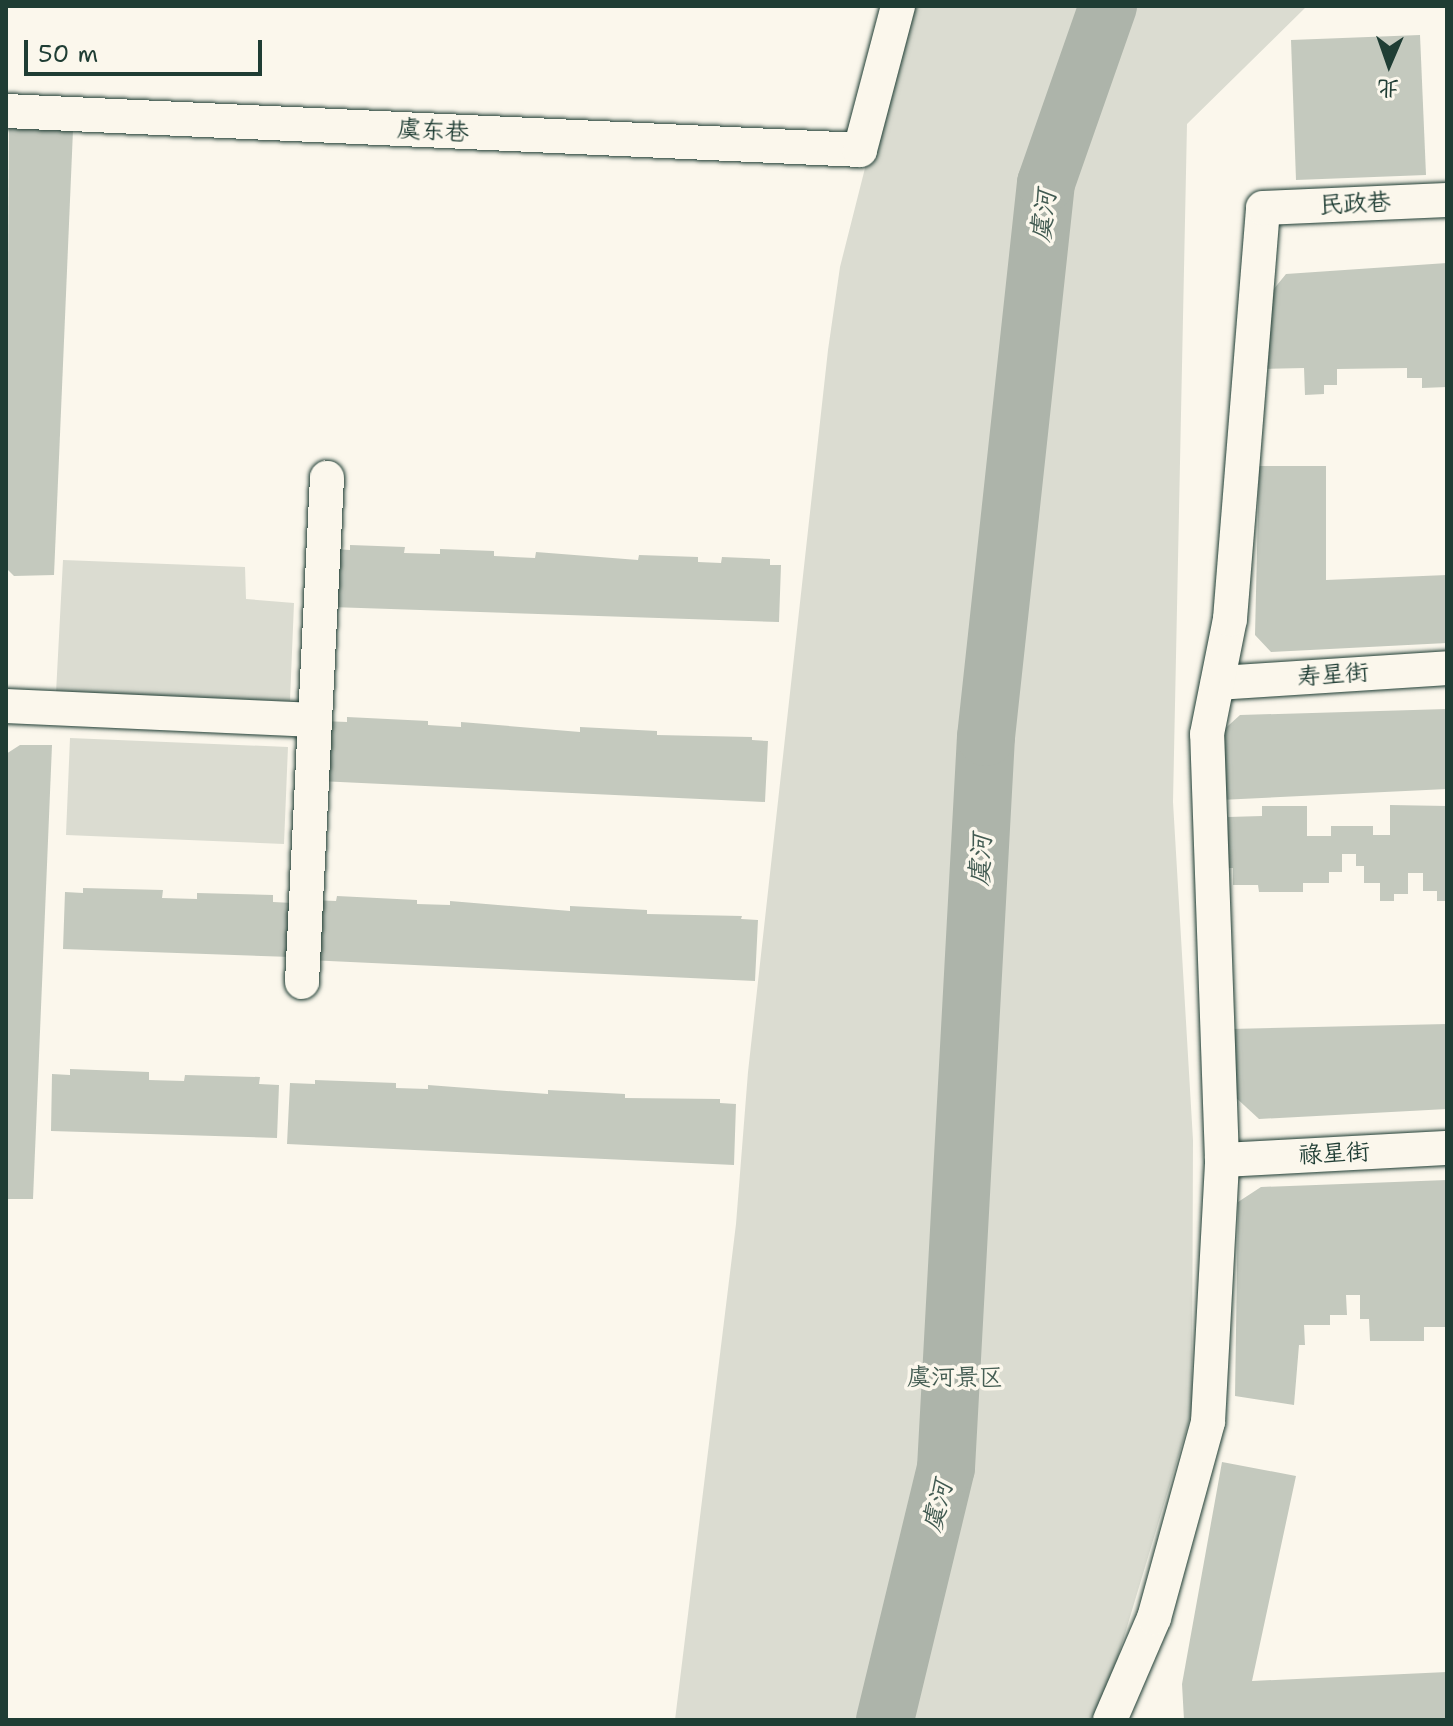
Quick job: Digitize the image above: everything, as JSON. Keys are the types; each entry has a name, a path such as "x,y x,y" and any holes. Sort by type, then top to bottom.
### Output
{"street":[{"name":"虞东巷","path":"6,111 860,150 898,6"},
{"name":"民政巷","path":"1218,683 1230,619 1263,208 1447,200"},
{"path":"302,982 327,478"},
{"name":"寿星街","path":"1218,683 1447,668"},
{"path":"1110,1720 1154,1618 1208,1422 1222,1160 1207,734 1218,683"},
{"path":"6,706 315,720"},
{"name":"禄星街","path":"1222,1160 1447,1148"}],"green space":[{"name":"虞河景区","path":"906,6 1307,6 1187,124 1173,802 1193,1140 1192,1411 1099,1720 675,1720 736,1224 748,1072 828,350 840,267"},
{"path":"63,560 245,567 246,599 294,603 290,701 56,693"},
{"path":"70,738 288,747 284,844 66,835"}],"building":[{"path":"1420,35 1426,175 1296,180 1291,40"},
{"path":"9,128 73,130 54,575 14,576 6,568"},
{"path":"1447,263 1447,387 1422,388 1422,378 1407,378 1407,368 1337,369 1337,385 1324,385 1324,394 1305,395 1304,368 1263,369 1260,306 1286,274"},
{"path":"1259,466 1326,466 1326,580 1447,575 1447,643 1271,652 1255,635"},
{"path":"350,545 405,547 404,553 440,554 440,549 494,551 494,556 535,558 536,552 638,560 639,555 698,557 698,562 721,563 722,557 770,559 770,565 781,565 779,622 331,607 333,549 350,550"},
{"path":"1447,709 1447,789 1220,800 1218,735 1240,715"},
{"path":"347,717 428,721 428,725 461,727 461,722 580,732 580,727 657,731 657,735 752,737 752,740 768,741 765,802 319,781 322,721 347,722"},
{"path":"20,745 52,745 33,1199 6,1199 6,754"},
{"path":"1390,805 1447,806 1447,901 1437,901 1437,891 1423,891 1423,873 1408,873 1408,894 1394,894 1394,901 1380,901 1380,883 1364,883 1364,866 1356,866 1356,854 1342,854 1342,872 1329,872 1329,883 1303,883 1303,892 1259,892 1258,885 1233,885 1233,868 1219,868 1228,854 1228,817 1262,816 1262,806 1307,806 1307,836 1331,836 1331,826 1373,826 1373,835 1390,835"},
{"path":"83,888 163,890 162,898 197,899 197,893 273,895 273,902 293,903 291,957 63,949 65,892 83,893"},
{"path":"337,896 417,900 417,904 450,905 450,901 570,911 570,906 647,910 647,914 742,916 741,919 758,920 755,981 308,960 311,900 336,901"},
{"path":"1447,1024 1447,1109 1259,1119 1233,1095 1230,1029"},
{"path":"70,1069 149,1072 149,1080 184,1081 185,1075 260,1077 259,1084 279,1085 277,1138 51,1131 52,1074 70,1075"},
{"path":"315,1080 396,1083 396,1088 428,1089 428,1085 548,1094 548,1090 625,1094 625,1098 720,1099 720,1103 736,1104 734,1165 287,1144 290,1083 315,1084"},
{"path":"1447,1180 1447,1327 1424,1327 1424,1341 1370,1341 1369,1319 1360,1319 1360,1295 1346,1295 1347,1315 1330,1315 1330,1325 1304,1325 1305,1345 1299,1345 1294,1405 1235,1396 1238,1202 1261,1187"},
{"path":"1222,1462 1296,1476 1252,1681 1447,1672 1447,1720 1184,1720 1182,1684"}],"waterway":[{"name":"虞河","path":"885,1720 946,1468 986,737 1046,183 1108,6"}]}
